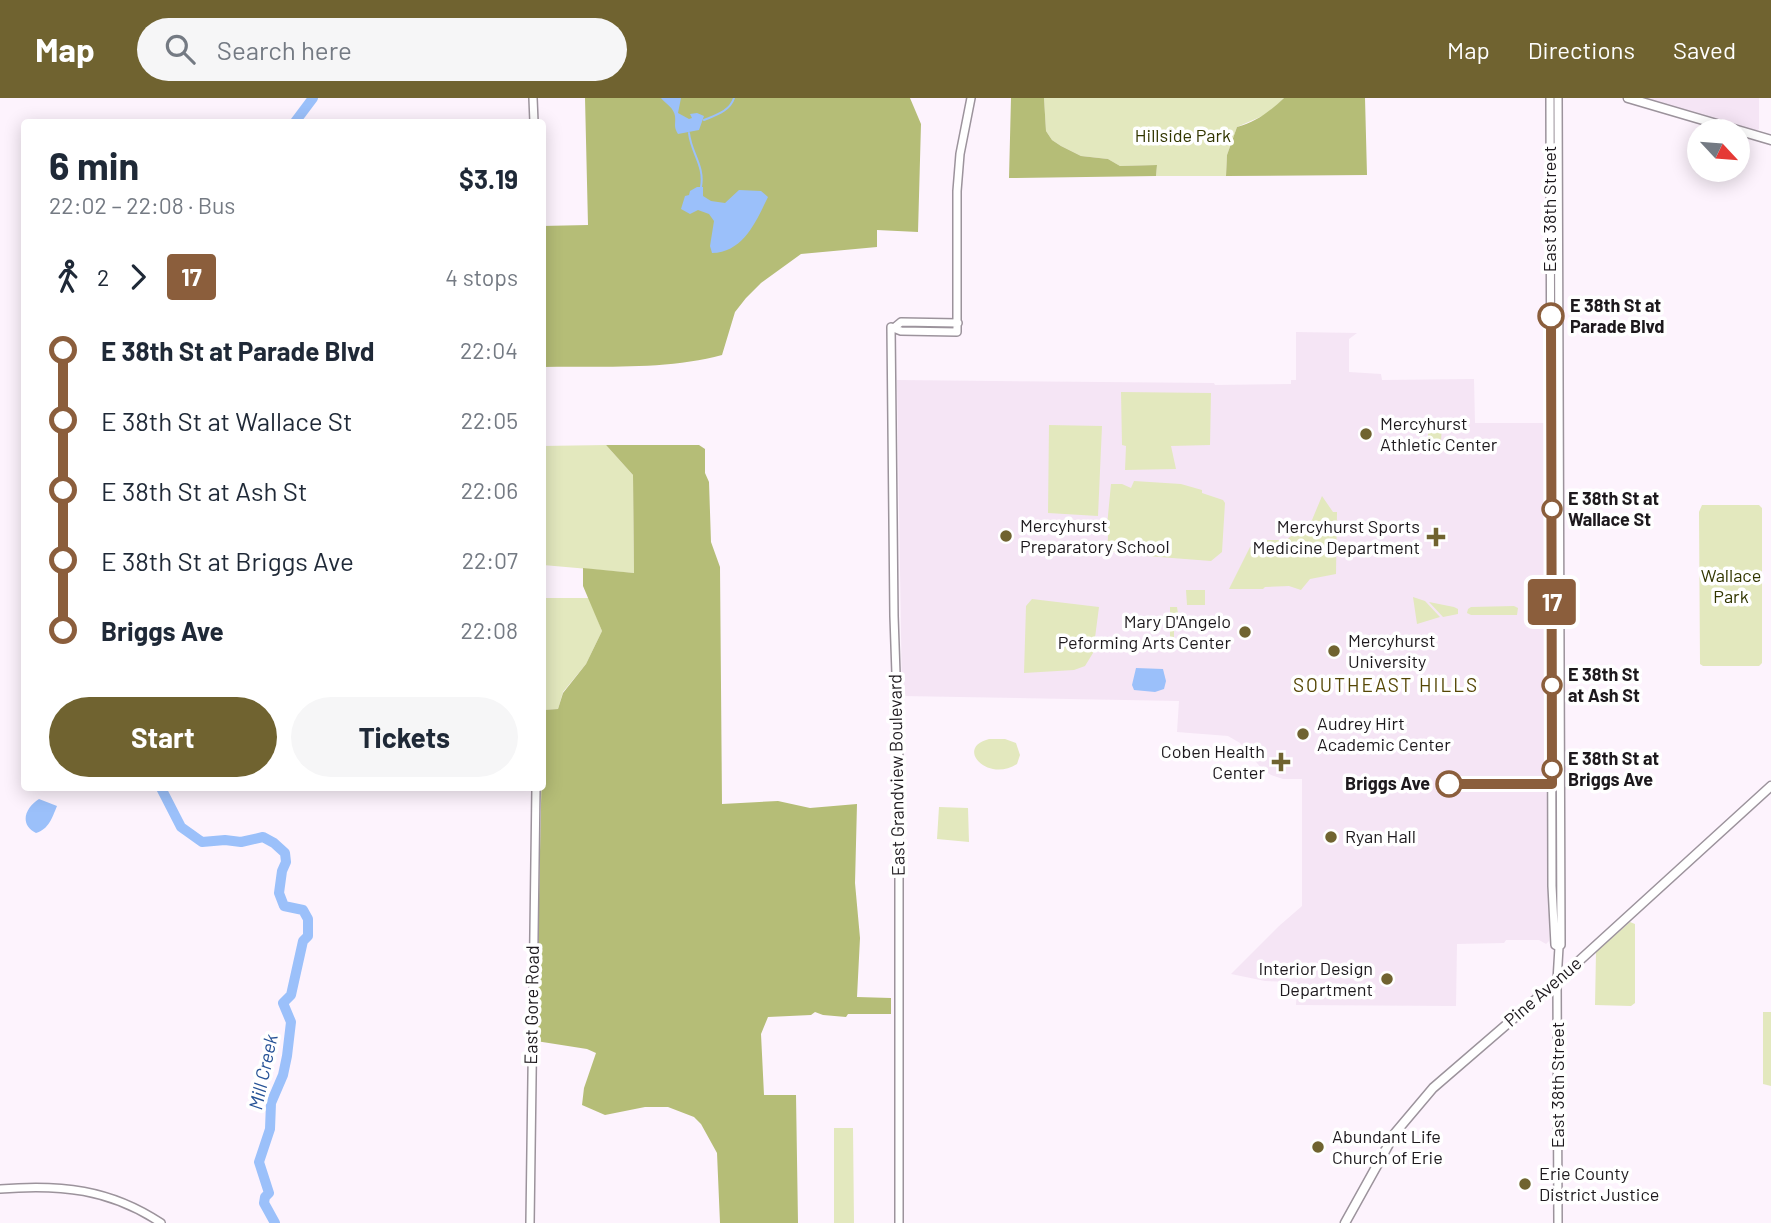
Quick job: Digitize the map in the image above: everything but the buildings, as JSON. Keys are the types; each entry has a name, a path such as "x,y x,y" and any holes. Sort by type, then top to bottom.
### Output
{"main road":[{"path":"533,98 534,119"},
{"path":"893,327 901,331 957,332 958,178 961,146 971,98"},
{"name":"East 38th Street","path":"1550,98 1552,886 1555,945 1559,947"},
{"name":"East 38th Street","path":"1558,98 1561,945 1557,981 1558,1223"},
{"path":"1628,98 1771,140"},
{"path":"893,327 901,322 958,323"},
{"name":"East Grandview Boulevard","path":"893,327 894,616 899,761 899,1223"},
{"name":"Pine Avenue","path":"1345,1223 1389,1143 1409,1114 1437,1084 1557,981 1771,786"},
{"name":"East Gore Road","path":"530,1223 536,791"},
{"path":"0,1189 45,1188 104,1195 141,1210 161,1223"}],"shaded area":[{"path":"1638,98 1759,98 1759,129 1756,131 1750,129 1750,119 1713,119"},
{"name":"Mercyhurst University","path":"1296,332 1357,333 1349,339 1349,372 1381,374 1382,380 1474,379 1475,423 1548,423 1549,941 1546,944 1539,940 1506,940 1504,943 1457,944 1456,1006 1296,1005 1297,982 1265,981 1231,974 1302,906 1302,779 1283,779 1271,775 1262,769 1240,743 1228,736 1177,732 1179,701 902,696 897,380 1291,384 1291,380 1296,380"}],"green space":[{"path":"585,98 910,98 921,124 918,232 877,230 877,247 801,254 761,283 735,312 722,355 656,365 546,367 546,226 588,225"},
{"path":"1011,98 1044,98 1046,131 1052,140 1061,146 1081,156 1108,159 1120,166 1157,165 1156,176 1009,178"},
{"name":"Hillside Park","path":"1044,98 1284,98 1267,114 1237,127 1227,155 1226,176 1156,176 1157,165 1120,166 1108,159 1081,156 1052,140 1046,131"},
{"path":"1284,98 1365,98 1367,175 1226,176 1227,155 1237,127 1262,116"},
{"path":"1121,392 1211,393 1210,445 1171,446 1176,469 1125,470 1126,446 1122,445"},
{"path":"1428,422 1442,422 1441,442 1430,442 1428,439"},
{"path":"1049,425 1102,426 1098,516 1048,513"},
{"path":"606,445 633,475 634,573 546,565 546,446"},
{"path":"606,445 699,445 705,449 711,542 720,567 722,804 778,801 810,808 857,804 855,883 860,938 857,997 891,998 891,1014 848,1014 846,1017 815,1012 811,1015 768,1017 761,1034 764,1095 796,1095 798,1223 720,1223 717,1153 701,1124 694,1117 668,1107 645,1107 605,1115 582,1105 584,1088 596,1053 587,1049 536,1041 541,791 546,791 546,710 558,709 563,693 586,664 602,631 583,586 583,568 634,573 633,475"},
{"path":"1134,481 1181,484 1223,500 1222,552 1211,561 1111,551 1107,526 1111,484 1122,484 1131,488"},
{"path":"1322,496 1333,512 1337,512 1336,574 1310,579 1301,590 1289,586 1229,589 1250,547 1262,540 1286,540 1312,520"},
{"name":"Wallace Park","path":"1702,505 1759,505 1762,508 1762,663 1759,666 1700,664 1699,512"},
{"path":"1186,590 1205,590 1205,605 1187,605"},
{"path":"1413,597 1425,601 1440,617 1417,624"},
{"path":"546,598 589,598 602,631 586,664 563,692 558,709 546,710"},
{"path":"1032,599 1099,607 1093,653 1085,666 1074,670 1024,673 1026,606"},
{"path":"1429,602 1454,607 1458,609 1458,614 1443,617"},
{"path":"1170,607 1177,607 1179,620 1174,621 1174,639 1170,639"},
{"path":"1471,607 1518,608 1517,615 1467,613"},
{"path":"989,739 1005,739 1016,743 1020,755 1017,764 1006,769 995,769 979,762 975,749 979,743"},
{"path":"939,807 968,808 969,842 937,839"},
{"path":"1630,922 1635,924 1635,1003 1631,1006 1595,1005 1596,952"},
{"path":"1763,1012 1771,1012 1771,1086 1763,1084"},
{"path":"834,1128 853,1128 854,1223 834,1223"}],"water":[{"path":"661,98 681,98 678,113 689,119 692,118 690,114 704,116 699,130 678,134 674,113"},
{"path":"697,187 703,187 703,196 711,201 725,203 739,190 761,191 768,197 748,234 741,241 733,247 712,253 710,246 714,221 709,214 698,210 690,214 681,209 685,196"},
{"path":"1136,668 1163,669 1166,681 1164,689 1155,692 1134,690 1132,685"},
{"path":"39,799 57,806 47,826 36,833 27,825 26,816 30,807"}],"waterway":[{"name":"Mill Creek","path":"297,119 313,98"},
{"path":"704,120 726,109 734,98"},
{"path":"689,133 701,173 701,187"},
{"name":"Mill Creek","path":"163,791 181,827 202,842 241,842 263,837 274,843 285,853 286,862 279,893 284,906 303,910 308,919 308,936 303,941 291,995 283,1003 291,1022 287,1056 283,1075 271,1103 270,1129 259,1162 269,1193 264,1203 275,1223"}],"bus line":[{"name":"17","path":"1449,784 1552,784 1551,316"}],"place":[{"name":"E 38th St at Parade Blvd","path":"1551,316"},
{"name":"Mercyhurst Athletic Center","path":"1366,434"},
{"name":"E 38th St at Wallace St","path":"1552,509"},
{"name":"Mercyhurst Preparatory School","path":"1006,536"},
{"name":"Mercyhurst Sports Medicine Department","path":"1436,537"},
{"name":"Mary D'Angelo Peforming Arts Center","path":"1245,632"},
{"name":"Mercyhurst University","path":"1334,651"},
{"name":"E 38th St at Ash St","path":"1552,685"},
{"name":"Audrey Hirt Academic Center","path":"1303,734"},
{"name":"Coben Health Center","path":"1281,762"},
{"name":"E 38th St at Briggs Ave","path":"1552,769"},
{"name":"Briggs Ave","path":"1449,784"},
{"name":"Ryan Hall","path":"1331,837"},
{"name":"Interior Design Department","path":"1387,979"},
{"name":"Abundant Life Church of Erie","path":"1318,1147"},
{"name":"Erie County District Justice","path":"1525,1184"}],"district":[{"name":"SOUTHEAST HILLS","path":"1386,685"}]}
